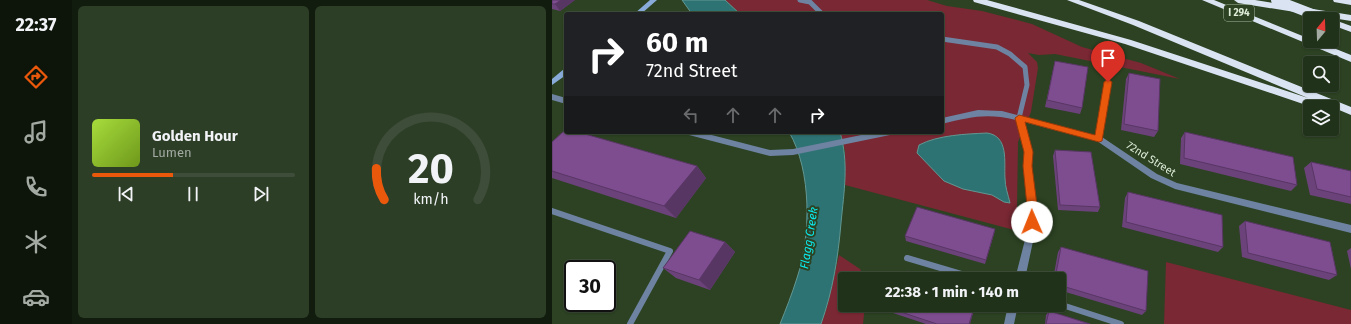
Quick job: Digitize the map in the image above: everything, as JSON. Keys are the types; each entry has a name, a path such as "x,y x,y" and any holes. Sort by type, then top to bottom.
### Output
{"highway":[{"path":"977,0 1128,42 1303,100"},
{"path":"1071,0 1136,23 1351,111"},
{"name":"I 294","path":"1206,0 1351,60"},
{"path":"1238,0 1351,18"},
{"path":"1276,0 1308,12"},
{"path":"1337,0 1351,2"},
{"path":"1339,25 1351,29"},
{"path":"1339,112 1351,116"}],"street":[{"path":"639,12 652,1"},
{"path":"552,83 564,73"},
{"path":"552,97 564,100"},
{"name":"72nd Street","path":"944,121 978,113 1002,114 1099,139 1154,176 1175,186 1351,229"},
{"path":"1019,118 1029,152 1027,166 1033,213 1031,232 1022,272"},
{"path":"696,134 770,153 793,152 880,134"},
{"path":"1009,324 1012,312"}],"lane":[{"path":"800,0 810,2 820,12"},
{"path":"944,39 997,47 1010,54 1025,67 1027,85 1019,118"},
{"path":"1099,139 1108,82"},
{"path":"552,211 670,251 630,324"},
{"path":"907,258 954,272"},
{"path":"1066,306 1121,324"}],"shaded area":[{"path":"725,0 927,0 947,6 982,11 1032,24 1082,47 1141,63 1180,79 1055,54 1039,55 1028,53 1037,62 1038,68 1031,112 1018,142 1017,211 1021,221 1018,231 845,185 845,151 841,134 944,134 944,12 738,12"},
{"path":"839,255 860,269 862,272 838,272 838,312 864,312 863,324 821,324 827,307"},
{"path":"1166,262 1351,310 1351,324 1164,324"}],"water":[{"path":"682,0 725,0 738,12 691,12"},
{"path":"987,133 994,135 1002,144 1005,158 1005,178 1010,203 1004,202 992,195 963,189 944,181 917,153 919,145 935,139"},
{"name":"Flagg Creek","path":"790,134 841,134 843,143 845,177 838,249 832,286 821,324 780,324 802,261 807,224 805,184 797,148"}],"building":[{"path":"552,0 561,0 555,4 552,4"},
{"path":"1055,61 1088,67 1082,108 1047,100"},
{"path":"1129,73 1160,79 1158,131 1124,124"},
{"path":"564,131 564,134 585,134 697,166 664,206 552,171 552,142"},
{"path":"1185,132 1293,157 1297,185 1184,158"},
{"path":"1055,150 1091,152 1100,207 1060,205"},
{"path":"1311,162 1351,171 1351,197 1317,189"},
{"path":"1128,192 1222,215 1223,247 1126,222"},
{"path":"917,207 995,229 986,260 905,236"},
{"path":"1245,221 1330,242 1337,275 1248,253"},
{"path":"690,231 725,242 699,280 663,268"},
{"path":"1061,247 1148,271 1146,311 1066,287 1066,272 1056,272"},
{"path":"901,312 973,312 969,324 937,324"},
{"path":"1049,312 1052,312 1090,324 1046,324"}],"route":[{"path":"1032,222 1033,213 1027,166 1029,152 1019,118 1099,139 1108,82"}]}
